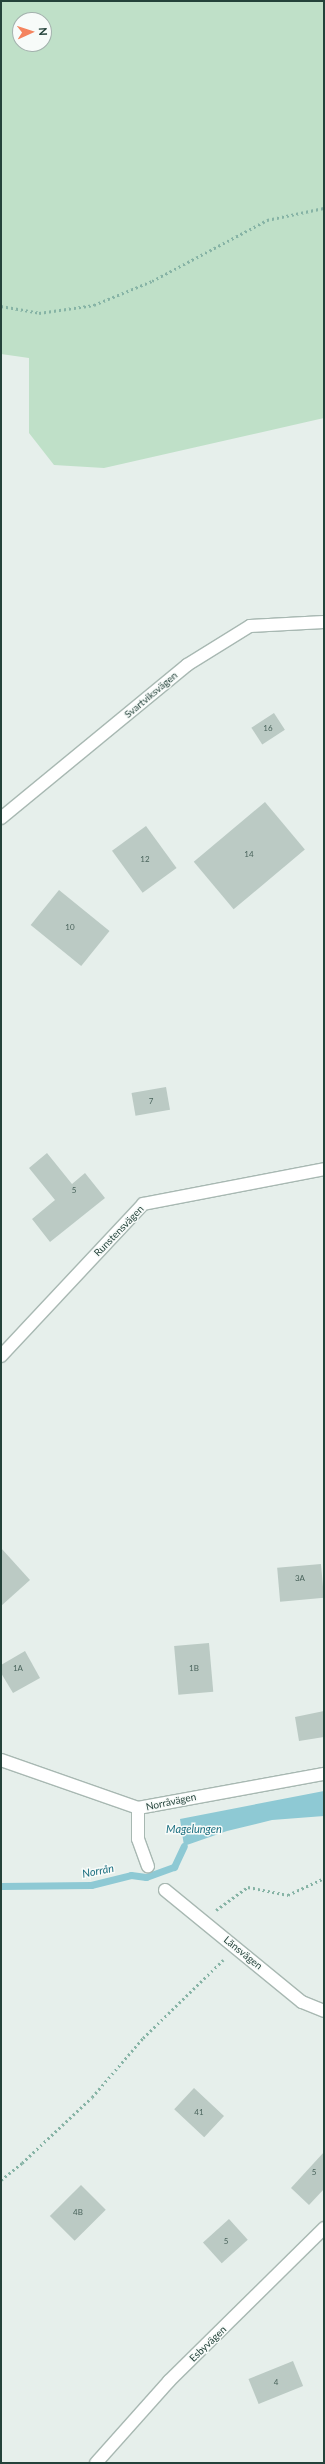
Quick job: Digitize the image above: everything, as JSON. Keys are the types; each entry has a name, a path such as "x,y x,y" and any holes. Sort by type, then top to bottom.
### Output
{"street":[{"name":"Svartviksvägen","path":"1,818 187,665 250,626 324,622"},
{"name":"Runstensvägen","path":"1,1356 143,1204 324,1169"},
{"name":"Norråvägen","path":"1,1760 138,1808 324,1774"},
{"path":"138,1808 138,1839 148,1866"},
{"name":"Länsvägen","path":"165,1890 237,1947 302,2002 324,2011"},
{"name":"Esbyvägen","path":"96,2463 170,2381 324,2228"}],"path":[{"path":"1,306 39,313 94,305 152,281 266,220 324,208"},
{"path":"201,1920 248,1887 288,1895 323,1879"},
{"path":"1,2180 22,2164 92,2097 144,2038 237,1947"}],"green space":[{"path":"1,1 324,1 324,418 104,468 54,465 29,433 29,358 1,354"}],"water":[{"name":"Magelungen","path":"324,1791 324,1816 272,1820 227,1831 184,1846 180,1819"}],"building":[{"path":"274,713 285,730 262,744 251,728"},
{"path":"265,802 305,849 234,909 194,862"},
{"path":"146,826 177,868 143,893 112,851"},
{"path":"59,890 110,931 81,966 31,925"},
{"path":"166,1087 170,1110 136,1116 132,1093"},
{"path":"47,1153 72,1184 85,1173 105,1198 50,1242 32,1219 55,1200 29,1168"},
{"path":"1,1548 30,1580 1,1606"},
{"path":"321,1564 324,1598 280,1602 277,1568"},
{"path":"209,1643 213,1692 178,1695 174,1646"},
{"path":"25,1651 40,1678 13,1693 1,1673 1,1665"},
{"path":"324,1711 324,1737 299,1741 295,1717"},
{"path":"194,2088 224,2116 204,2137 174,2109"},
{"path":"324,2152 324,2189 309,2205 291,2188"},
{"path":"81,2185 106,2210 75,2241 50,2216"},
{"path":"229,2219 248,2240 222,2263 203,2242"},
{"path":"293,2361 303,2386 259,2404 248,2379"}],"waterway":[{"name":"Norrån","path":"1,1886 91,1885 131,1875 146,1877 174,1867 184,1846"}]}
